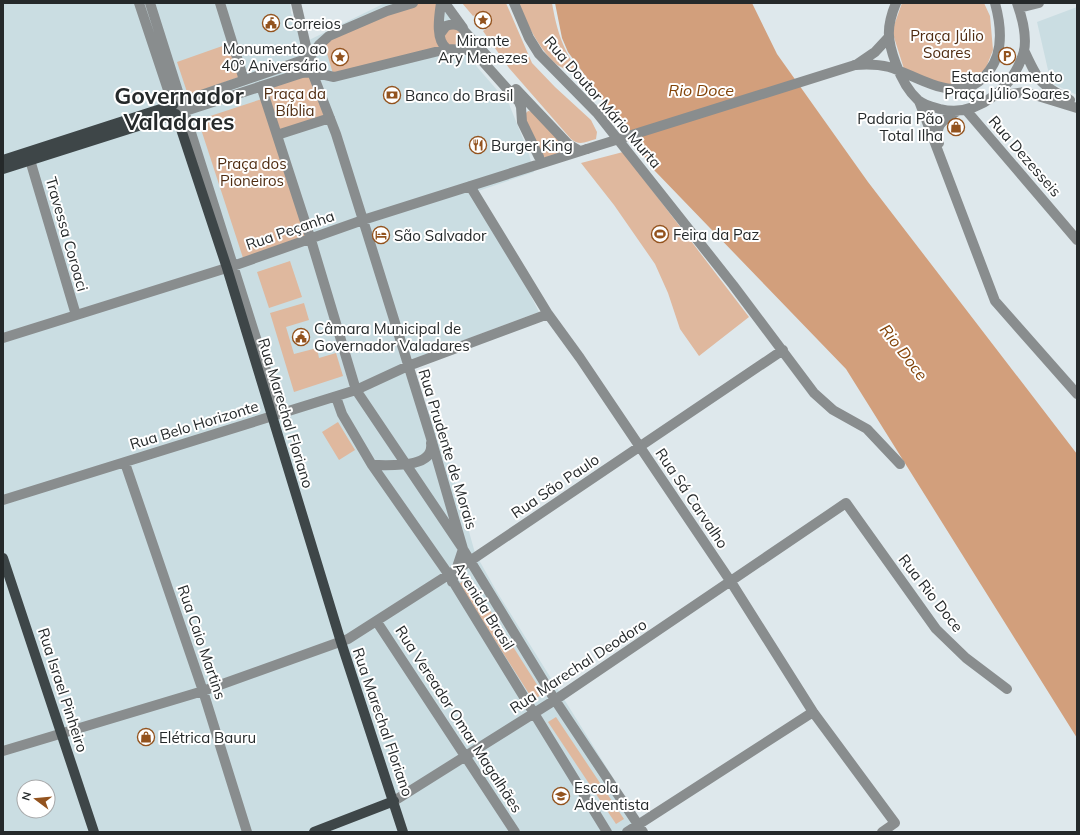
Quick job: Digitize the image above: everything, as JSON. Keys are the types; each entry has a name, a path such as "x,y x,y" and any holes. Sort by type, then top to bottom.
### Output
{"main road":[{"path":"3,160 179,108"},
{"path":"3,169 179,108"},
{"name":"Rua Marechal Floriano","path":"179,108 276,416 341,642 403,832"},
{"name":"Rua Israel Pinheiro","path":"3,558 94,832"},
{"name":"Rua Marechal Deodoro","path":"314,832 394,801"}],"street":[{"name":"Rua Marechal Floriano","path":"139,3 179,108"},
{"name":"Rua Marechal Floriano","path":"150,3 179,108"},
{"path":"220,3 244,80"},
{"name":"Rua Prudente de Morais","path":"296,3 312,72 330,118 363,220 430,435 463,549 452,576"},
{"path":"179,108 244,80 309,58 319,45 329,36 387,11 413,3"},
{"path":"179,108 262,86 302,73 312,72 334,77 452,50 461,48 466,41 467,36 447,6 441,3 439,20 441,43 452,50 472,52 492,70 522,107 523,123 541,160"},
{"name":"Rua Doutor Mário Murta","path":"514,3 529,38 540,54 597,113 783,350 814,393 833,410 867,429 900,464"},
{"path":"888,3 890,16 888,38 898,71 910,92 919,101 932,107 961,111"},
{"path":"890,16 896,3"},
{"path":"440,34 442,30 450,24 459,25 536,111 568,150 584,150 855,65 875,64 898,71 923,83 944,88 958,89 980,81 994,65 998,51 1000,23 995,3"},
{"path":"952,187 936,133 940,123 961,111 979,106 995,96 1016,68 1024,50 1025,36 1018,6 1039,3"},
{"path":"855,65 875,52 888,38"},
{"path":"1024,50 1042,85 1077,103"},
{"path":"262,86 311,240 356,390 463,549 555,700 641,828"},
{"path":"995,96 1025,92 1077,108"},
{"path":"919,101 995,301 1077,394"},
{"path":"523,123 523,118 526,112 536,111"},
{"name":"Rua Dezesseis","path":"961,111 1077,240"},
{"path":"277,135 330,118"},
{"name":"Rua Peçanha","path":"3,338 230,267 311,240 363,220 470,186 568,150"},
{"name":"Travessa Coroaci","path":"30,160 76,315"},
{"name":"Rua Sá Carvalho","path":"470,186 548,314 580,358 731,582 812,712 895,823 882,832"},
{"name":"Rua Belo Horizonte","path":"3,500 336,397 356,390 408,366 548,314"},
{"name":"Rua São Paulo","path":"3,751 203,692 341,642 377,622 452,576 470,562 639,446 783,350"},
{"name":"Avenida Brasil","path":"336,397 342,414 372,465 452,576 533,714 607,832"},
{"path":"372,465 405,464 422,460 429,455 432,449 430,435"},
{"name":"Rua Caio Martins","path":"124,463 203,692 247,832"},
{"name":"Rua Marechal Deodoro","path":"394,801 555,700 846,503"},
{"name":"Rua Rio Doce","path":"846,503 936,629 966,658 1007,689"},
{"name":"Rua Vereador Omar Magalhães","path":"377,622 515,832"},
{"path":"627,832 641,828 812,712"}],"shaded area":[{"path":"3,3 290,3 291,13 305,42 385,3 445,3 472,61 509,104 528,151 534,172 478,191 539,312 400,364 442,435 475,553 497,592 647,832 3,832"},
{"path":"1077,7 1077,95 1051,83 1037,22"}],"green space":[{"path":"413,3 441,3 446,50 334,77 323,40"},
{"path":"462,3 506,3 532,63 555,87 591,120 597,132 596,139 580,143 571,139 509,68 483,31 489,27 481,13 473,16"},
{"path":"517,3 552,3 561,40 579,73 561,67 548,56 536,38"},
{"name":"Praça Júlio Soares","path":"902,3 984,3 990,16 993,50 984,73 963,84 940,84 905,72 892,31"},
{"path":"457,27 464,38 459,46 451,49 442,35 443,31"},
{"path":"228,44 239,77 188,95 177,62"},
{"name":"Praça da Bíblia","path":"310,74 327,116 278,132 264,87"},
{"name":"Praça dos Pioneiros","path":"265,98 311,240 244,261 198,120"},
{"path":"528,111 535,112 567,145 569,151 543,159 524,121"},
{"name":"Feira da Paz","path":"623,152 749,317 699,356 680,329 668,293 655,264 614,205 581,163"},
{"path":"290,261 302,297 269,308 257,272"},
{"path":"304,303 309,320 286,327 294,354 317,348 319,358 336,353 343,376 294,392 270,313"},
{"path":"338,422 355,450 339,460 322,432"},
{"path":"469,577 543,694 533,700 459,584"},
{"path":"556,717 624,819 616,824 548,722"}],"water":[{"name":"Rio Doce","path":"555,3 752,3 777,54 868,182 1077,454 1077,738 846,369 654,170 568,52 562,38"}],"place":[{"name":"Mirante Ary Menezes","path":"483,20"},
{"name":"Correios","path":"271,23"},
{"name":"Estacionamento Praça Júlio Soares","path":"1007,56"},
{"name":"Monumento ao 40º Aniversário","path":"340,57"},
{"name":"Banco do Brasil","path":"392,95"},
{"name":"Padaria Pão Total Ilha","path":"956,127"},
{"name":"Burger King","path":"478,145"},
{"name":"Feira da Paz","path":"660,234"},
{"name":"São Salvador","path":"381,235"},
{"name":"Câmara Municipal de Governador Valadares","path":"301,337"},
{"name":"Elétrica Bauru","path":"146,737"},
{"name":"Escola Adventista","path":"561,796"}],"district":[{"name":"Governador Valadares","path":"179,108"}]}
